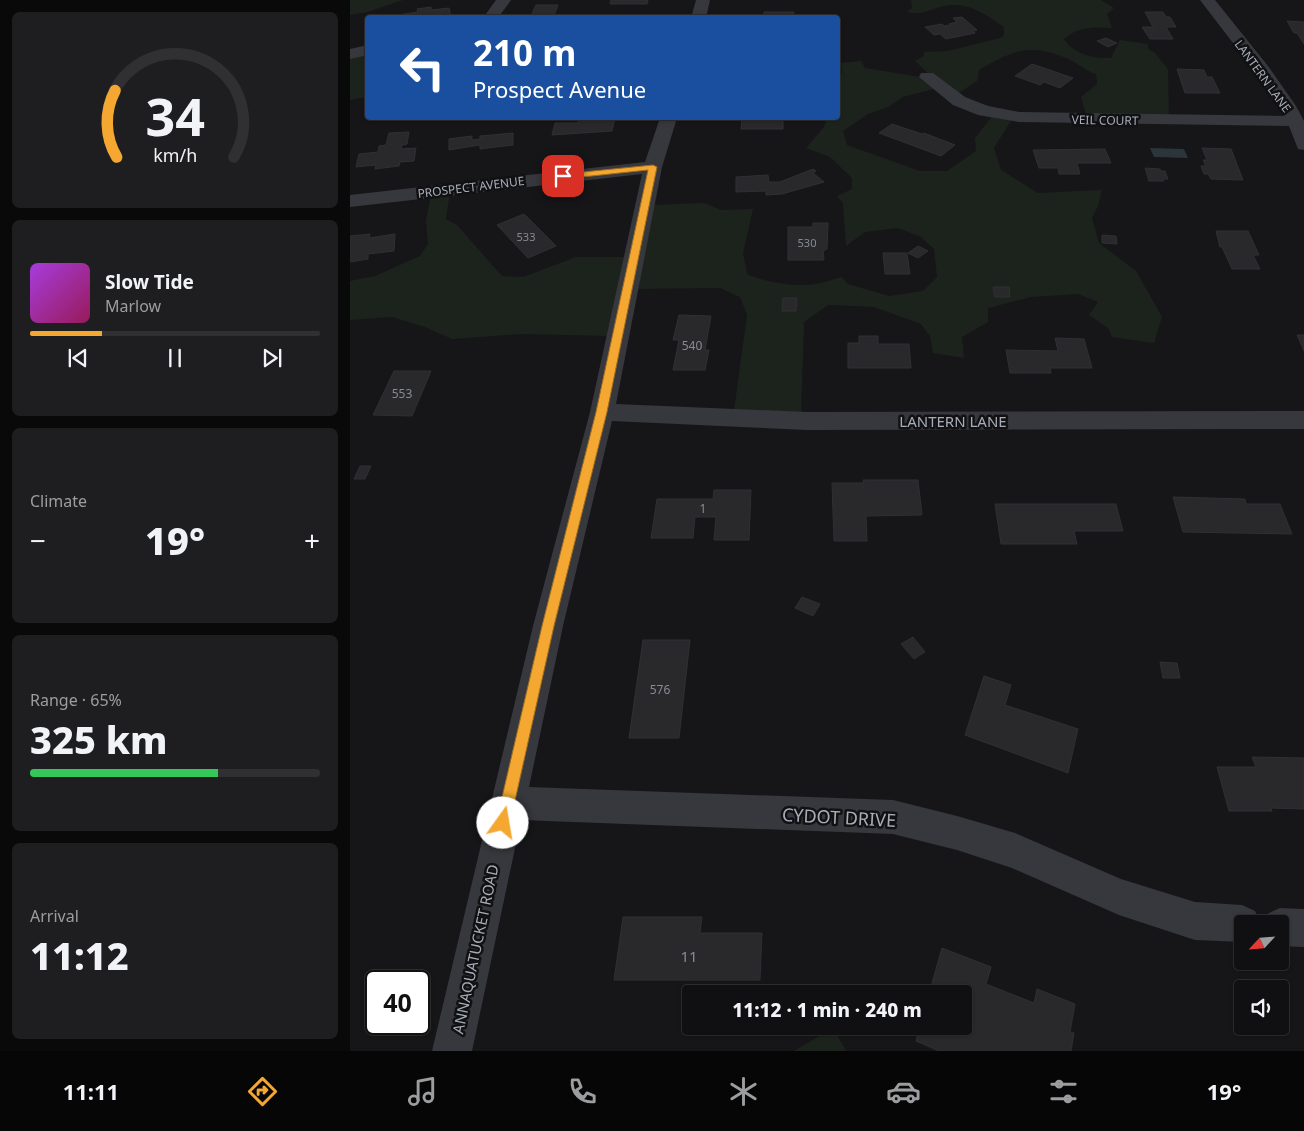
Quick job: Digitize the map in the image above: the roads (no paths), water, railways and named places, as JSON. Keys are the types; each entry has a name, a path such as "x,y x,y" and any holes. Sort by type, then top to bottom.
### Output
{"street":[{"path":"492,15 504,0"},
{"path":"699,15 703,0"},
{"name":"LANTERN LANE","path":"1211,5 1256,62 1290,110 1304,145"},
{"path":"350,54 365,51"},
{"name":"VEIL COURT","path":"927,77 958,101 984,111 1019,117 1294,122"},
{"name":"ANNAQUATUCKET ROAD","path":"452,1051 548,626 602,412 653,167 667,120"},
{"name":"PROSPECT AVENUE","path":"350,201 653,167"},
{"name":"LANTERN LANE","path":"602,412 807,421 1304,420"},
{"name":"CYDOT DRIVE","path":"507,804 892,818 956,833 1016,851 1119,897 1195,921 1234,923"},
{"path":"1289,927 1304,928"}]}
